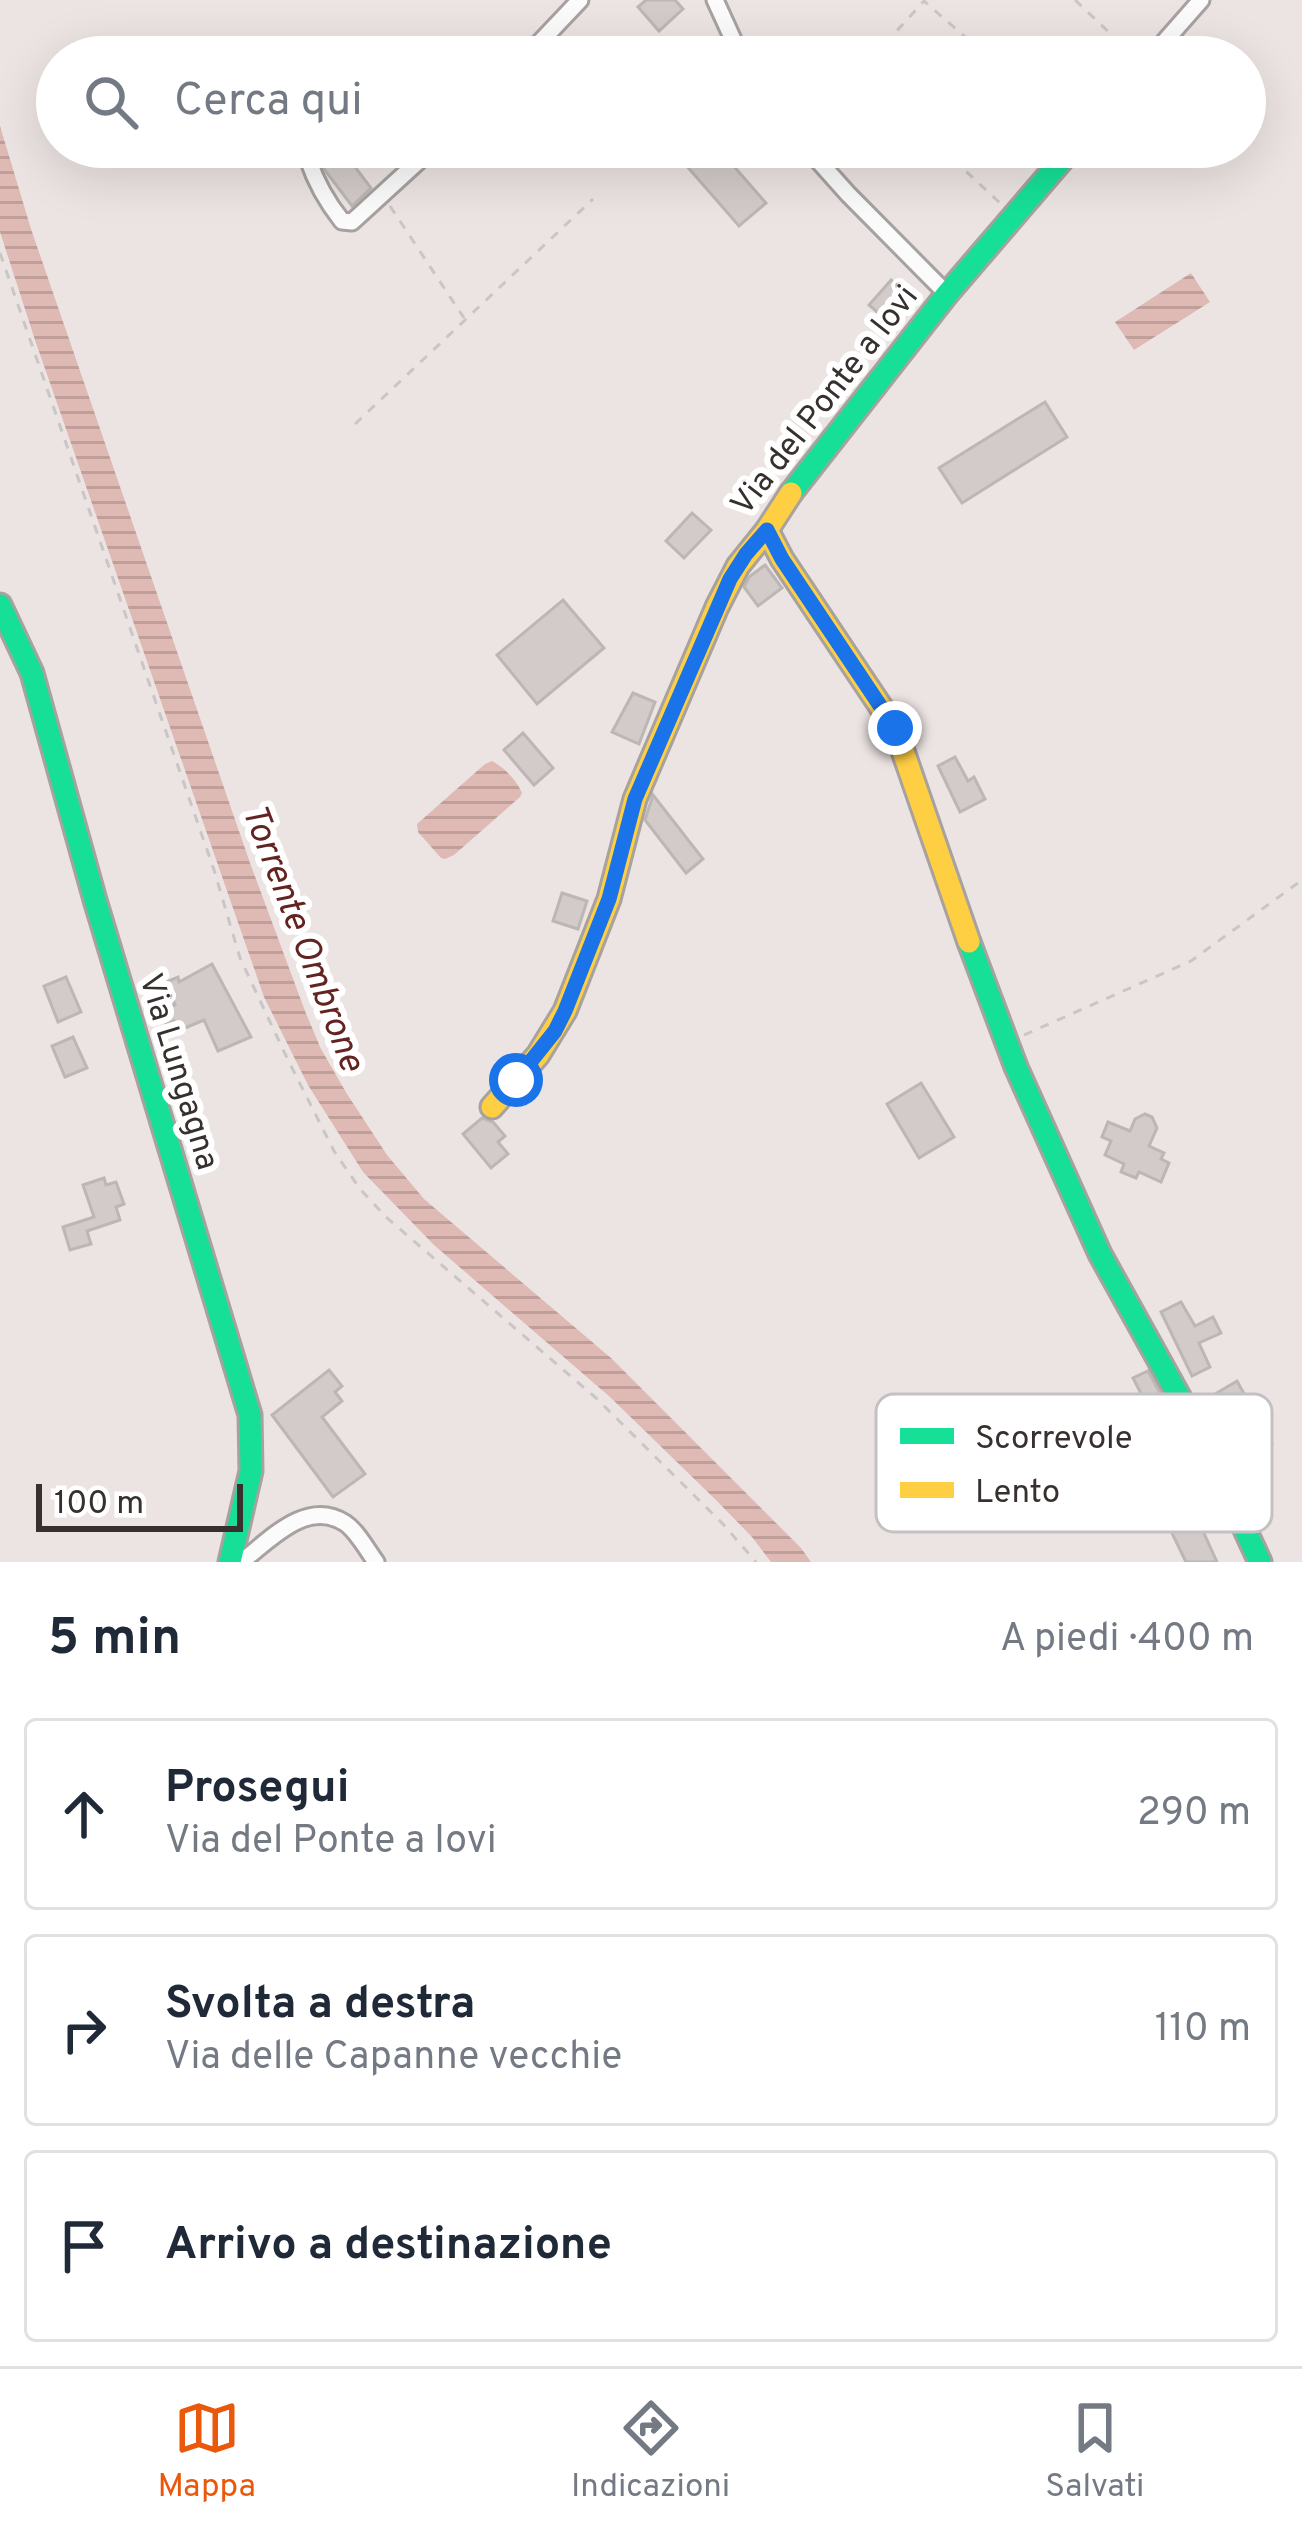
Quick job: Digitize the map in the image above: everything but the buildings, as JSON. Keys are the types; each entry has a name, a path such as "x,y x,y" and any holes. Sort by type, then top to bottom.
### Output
{"street":[{"path":"546,36 580,0"},
{"path":"716,0 732,36"},
{"path":"1169,36 1201,0"},
{"path":"311,168 342,221 352,222 411,168"},
{"path":"825,168 946,293"},
{"name":"Via del Ponte a Iovi","path":"492,1107 538,1055 565,1011 609,899 635,799 730,579 800,480 946,293 1054,168"},
{"path":"767,530 902,743 1006,1043 1100,1254 1178,1394"},
{"name":"Via Lungagna","path":"0,605 32,673 250,1415 254,1446 248,1500 230,1562"},
{"path":"241,1562 296,1520 318,1515 344,1522 376,1562"},
{"path":"1246,1532 1260,1562"}],"path":[{"path":"1075,0 1113,36"},
{"path":"892,36 924,1 964,36"},
{"path":"963,168 1014,216"},
{"path":"382,195 466,320"},
{"path":"355,424 593,200"},
{"path":"0,253 214,870 240,958 334,1151 386,1217 596,1398 756,1562"},
{"path":"1006,1043 1191,961 1302,880"}],"shaded area":[{"path":"0,126 31,229 250,863 321,1049 387,1155 424,1199 611,1358 811,1562 771,1562 717,1501 610,1397 434,1245 363,1172 308,1085 264,997 0,232"},
{"path":"1191,273 1210,302 1134,350 1115,322"},
{"path":"492,761 513,779 520,797 454,855 441,858 418,832 417,824"}],"traffic: fast":[{"path":"791,493 947,294 1055,168"},
{"path":"0,605 32,673 250,1415 251,1471 230,1562"},
{"path":"969,942 1016,1067 1100,1254 1178,1394"},
{"path":"1246,1532 1260,1562"}],"traffic: slow":[{"path":"492,1107 538,1055 565,1011 609,899 635,799 717,607 738,566 791,493"},
{"path":"767,530 895,728 969,942"}],"route":[{"path":"516,1080 565,1011 609,899 635,799 730,579 767,530 895,728"}],"water label":[{"name":"Torrente Ombrone","path":"305,937"}]}
